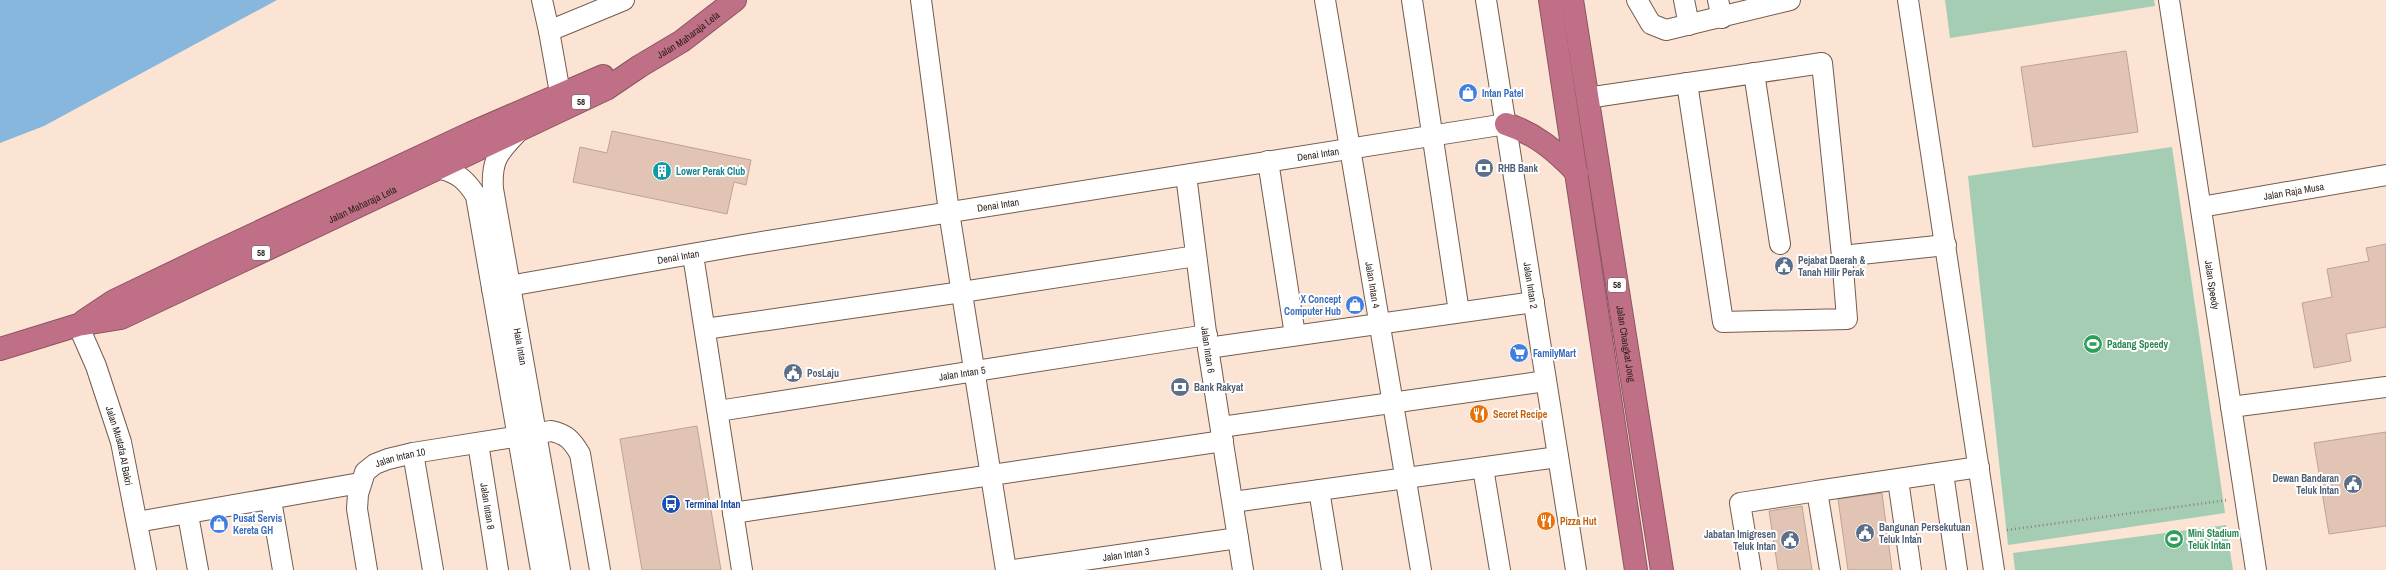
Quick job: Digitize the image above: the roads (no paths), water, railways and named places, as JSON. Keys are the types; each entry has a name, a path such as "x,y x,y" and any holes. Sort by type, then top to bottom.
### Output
{"highway":[{"name":"Jalan Maharaja Lela","path":"0,349 78,325 121,318 441,169 606,90 640,66 682,41 735,0"},
{"name":"58","path":"1550,0 1636,570"},
{"name":"Jalan Changkat Jong","path":"1572,0 1662,570"},
{"name":"Jalan Maharaja Lela","path":"78,325 114,301 560,94 600,77 640,66"},
{"path":"1506,124 1522,130 1549,145 1577,173"}],"street":[{"path":"542,0 549,30 560,94"},
{"path":"549,30 624,0"},
{"path":"921,0 949,212 976,371 1006,570"},
{"name":"Jalan Intan 4","path":"1325,0 1421,570"},
{"path":"1412,0 1459,312"},
{"name":"Jalan Intan 2","path":"1486,0 1576,570"},
{"path":"1637,0 1655,27 1666,30 1689,25 1720,9 1790,0"},
{"path":"1684,0 1689,25"},
{"path":"1908,0 1994,570"},
{"name":"Jalan Speedy","path":"2169,0 2256,570"},
{"path":"1587,98 1822,63 1847,319 1723,322 1688,83"},
{"path":"1754,73 1780,244"},
{"name":"Denai Intan","path":"492,289 693,255 743,244 1506,124"},
{"name":"Hala Intan","path":"518,132 498,153 492,174 511,286 541,570"},
{"path":"1268,161 1295,335"},
{"name":"Hala Intan","path":"441,169 462,177 476,196 492,289 560,570"},
{"name":"Jalan Intan 6","path":"1186,175 1208,342 1243,570"},
{"name":"Jalan Raja Musa","path":"2200,207 2386,175"},
{"path":"1842,256 1946,245"},
{"path":"693,255 742,570"},
{"path":"705,328 962,292 1196,256"},
{"name":"Jalan Intan 5","path":"718,411 976,371 1208,342 1295,335 1534,302"},
{"name":"Jalan Mustafa Al Bakri","path":"78,325 111,409 130,483 146,570"},
{"path":"733,513 991,475 1393,404 1546,381"},
{"path":"2231,408 2386,387"},
{"name":"Jalan Intan 10","path":"367,570 357,509 360,483 366,472 375,464 388,459 413,454 527,434 563,433 573,441 580,454 600,570"},
{"name":"Jalan Intan 8","path":"478,443 498,570"},
{"path":"413,454 433,570"},
{"path":"1233,502 1558,457"},
{"path":"1751,570 1740,504 1979,467"},
{"path":"1483,468 1500,570"},
{"path":"1943,473 1957,570"},
{"path":"1898,480 1911,570"},
{"path":"137,522 271,500 360,483"},
{"path":"1319,490 1332,570"},
{"path":"1817,491 1830,570"},
{"path":"271,500 283,570"},
{"path":"188,514 198,570"},
{"name":"Jalan Intan 3","path":"1014,570 1238,538"}],"water":[{"path":"0,0 277,0 44,126 0,143"}],"place":[{"name":"Intan Patel","path":"1468,93"},
{"name":"RHB Bank","path":"1484,168"},
{"name":"Lower Perak Club","path":"662,171"},
{"name":"Pejabat Daerah & Tanah Hilir Perak","path":"1784,266"},
{"name":"X Concept Computer Hub","path":"1355,305"},
{"name":"Padang Speedy","path":"2093,344"},
{"name":"FamilyMart","path":"1519,353"},
{"name":"PosLaju","path":"793,373"},
{"name":"Bank Rakyat","path":"1180,387"},
{"name":"Secret Recipe","path":"1479,414"},
{"name":"Dewan Bandaran Teluk Intan","path":"2353,484"},
{"name":"Terminal Intan","path":"671,504"},
{"name":"Pizza Hut","path":"1546,521"},
{"name":"Pusat Servis Kereta GH","path":"219,524"},
{"name":"Bangunan Persekutuan Teluk Intan","path":"1865,533"},
{"name":"Mini Stadium Teluk Intan","path":"2174,539"},
{"name":"Jabatan Imigresen Teluk Intan","path":"1790,540"}]}
